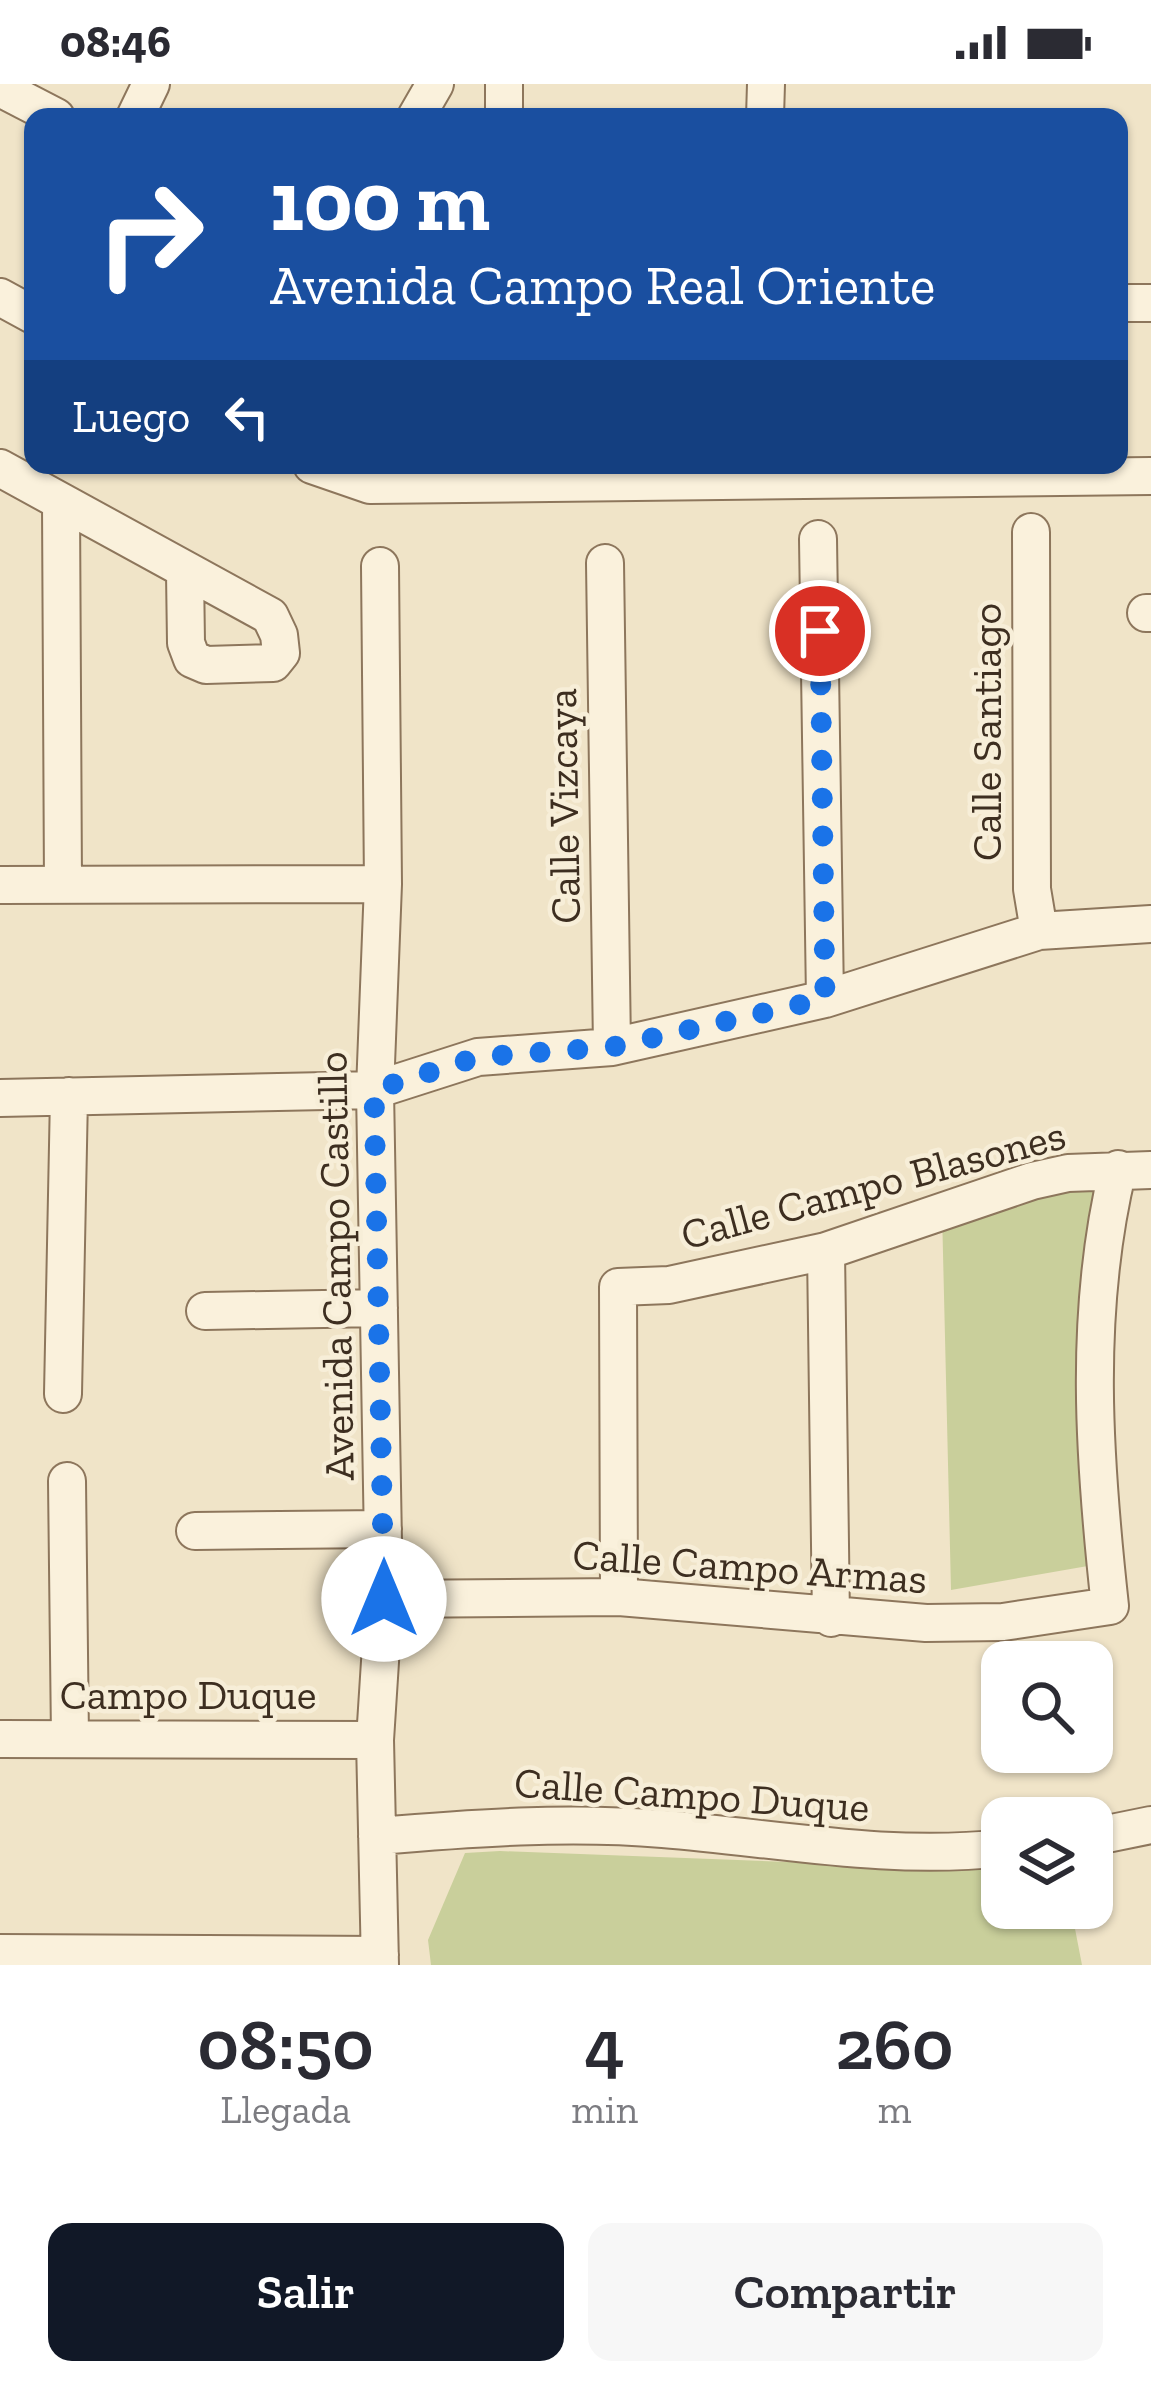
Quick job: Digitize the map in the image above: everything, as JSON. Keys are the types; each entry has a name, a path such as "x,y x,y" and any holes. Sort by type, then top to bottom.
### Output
{"street":[{"path":"0,88 39,108"},
{"path":"0,468 185,573"},
{"path":"338,474 370,485 1151,476"},
{"path":"61,504 63,886"},
{"name":"Calle Santiago","path":"1030,532 1032,889 1039,931"},
{"path":"818,539 825,999"},
{"name":"Calle Vizcaya","path":"604,563 612,1047"},
{"name":"Avenida Campo Castillo","path":"380,566 383,884 374,1090 384,1599 375,1740 380,1960"},
{"path":"0,885 383,884"},
{"path":"0,1098 374,1090 478,1057 612,1047 825,999 1039,931 1151,924"},
{"path":"64,1394 69,1096"},
{"name":"Calle Campo Blasones","path":"619,1597 618,1287 669,1285 826,1251 1032,1180 1135,1170"},
{"name":"Calle Campo Armas","path":"384,1599 619,1597 926,1623 1004,1622 1110,1606 1093,1425 1107,1217 1135,1170"},
{"path":"826,1251 831,1618"},
{"path":"205,1311 379,1308"},
{"path":"67,1481 70,1738"},
{"path":"194,1531 383,1528"},
{"name":"Campo Duque","path":"0,1739 375,1740"},
{"name":"Calle Campo Duque","path":"377,1836 504,1826 656,1828 874,1852 981,1849"},
{"path":"1113,1833 1151,1826"},
{"path":"0,1953 66,1959 380,1960"}],"green space":[{"path":"1118,1169 1105,1563 951,1590 942,1211"},
{"path":"465,1853 981,1869 981,1929 1075,1929 1082,1965 431,1965 428,1940"}],"route":[{"path":"384,1599 374,1090 478,1057 612,1047 825,999 820,631"}]}
